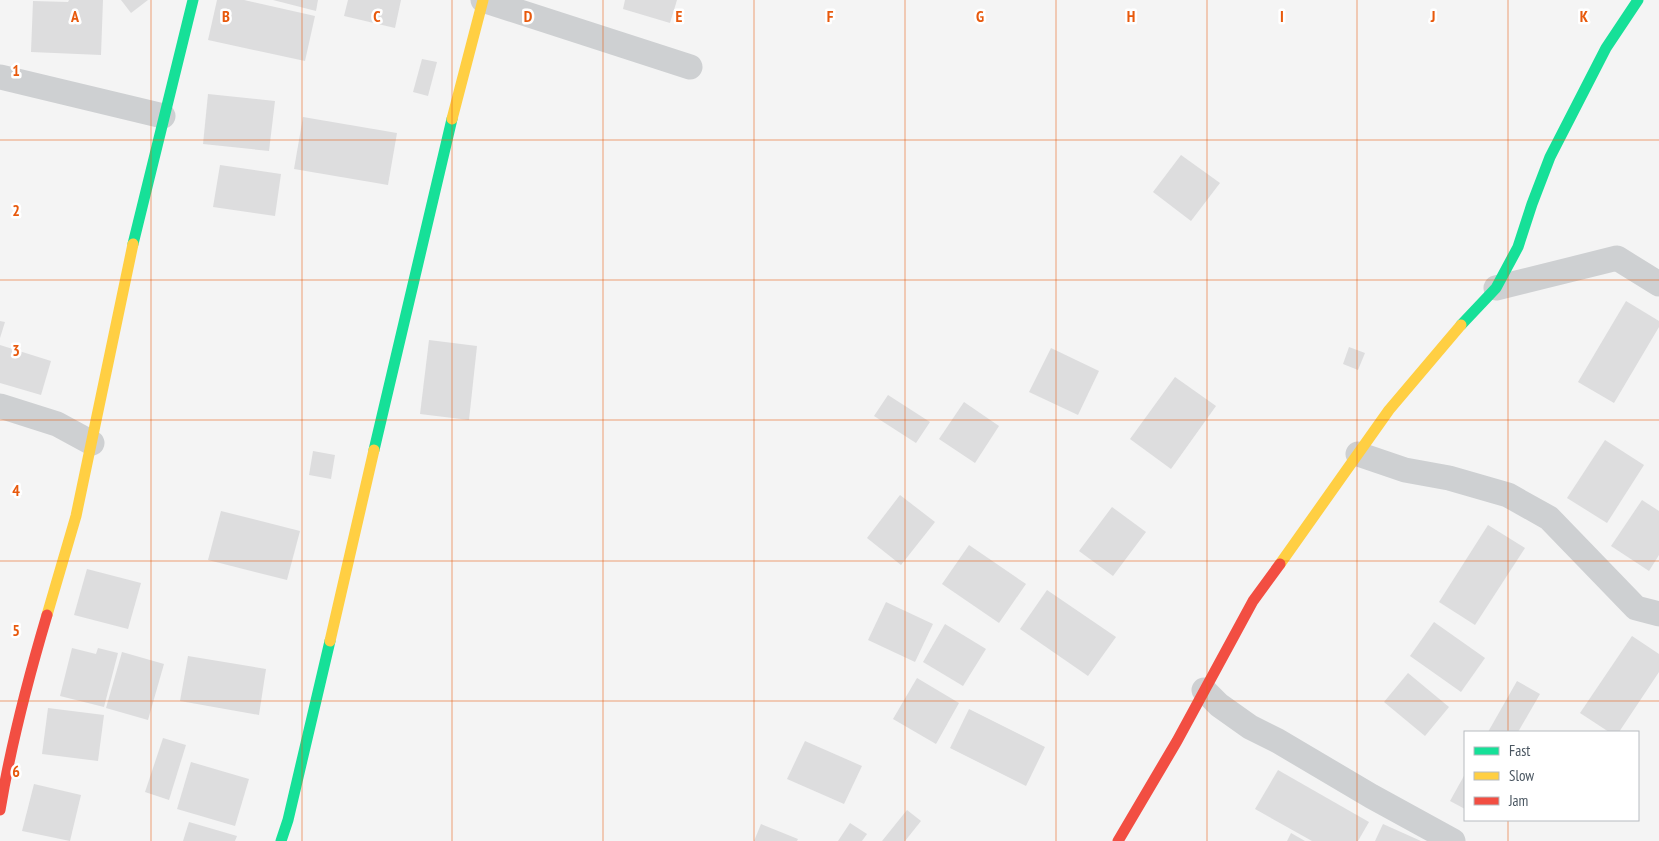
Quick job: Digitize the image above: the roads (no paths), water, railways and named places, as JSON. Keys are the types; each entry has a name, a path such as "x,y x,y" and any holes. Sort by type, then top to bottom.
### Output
{"street":[{"path":"0,810 8,764 33,661 76,516 131,250 193,0"},
{"path":"281,841 288,820 449,131 483,0 690,67"},
{"path":"1118,841 1177,741 1253,601 1389,410 1448,339 1496,288 1518,247 1550,157 1606,48 1638,0"},
{"path":"0,77 163,116"},
{"path":"1496,288 1617,258 1659,284"},
{"path":"0,406 57,424 92,443"},
{"path":"1358,454 1405,470 1449,478 1508,495 1549,518 1636,608 1659,614"},
{"path":"1204,690 1219,705 1250,727 1278,741 1371,796 1453,841"}]}
